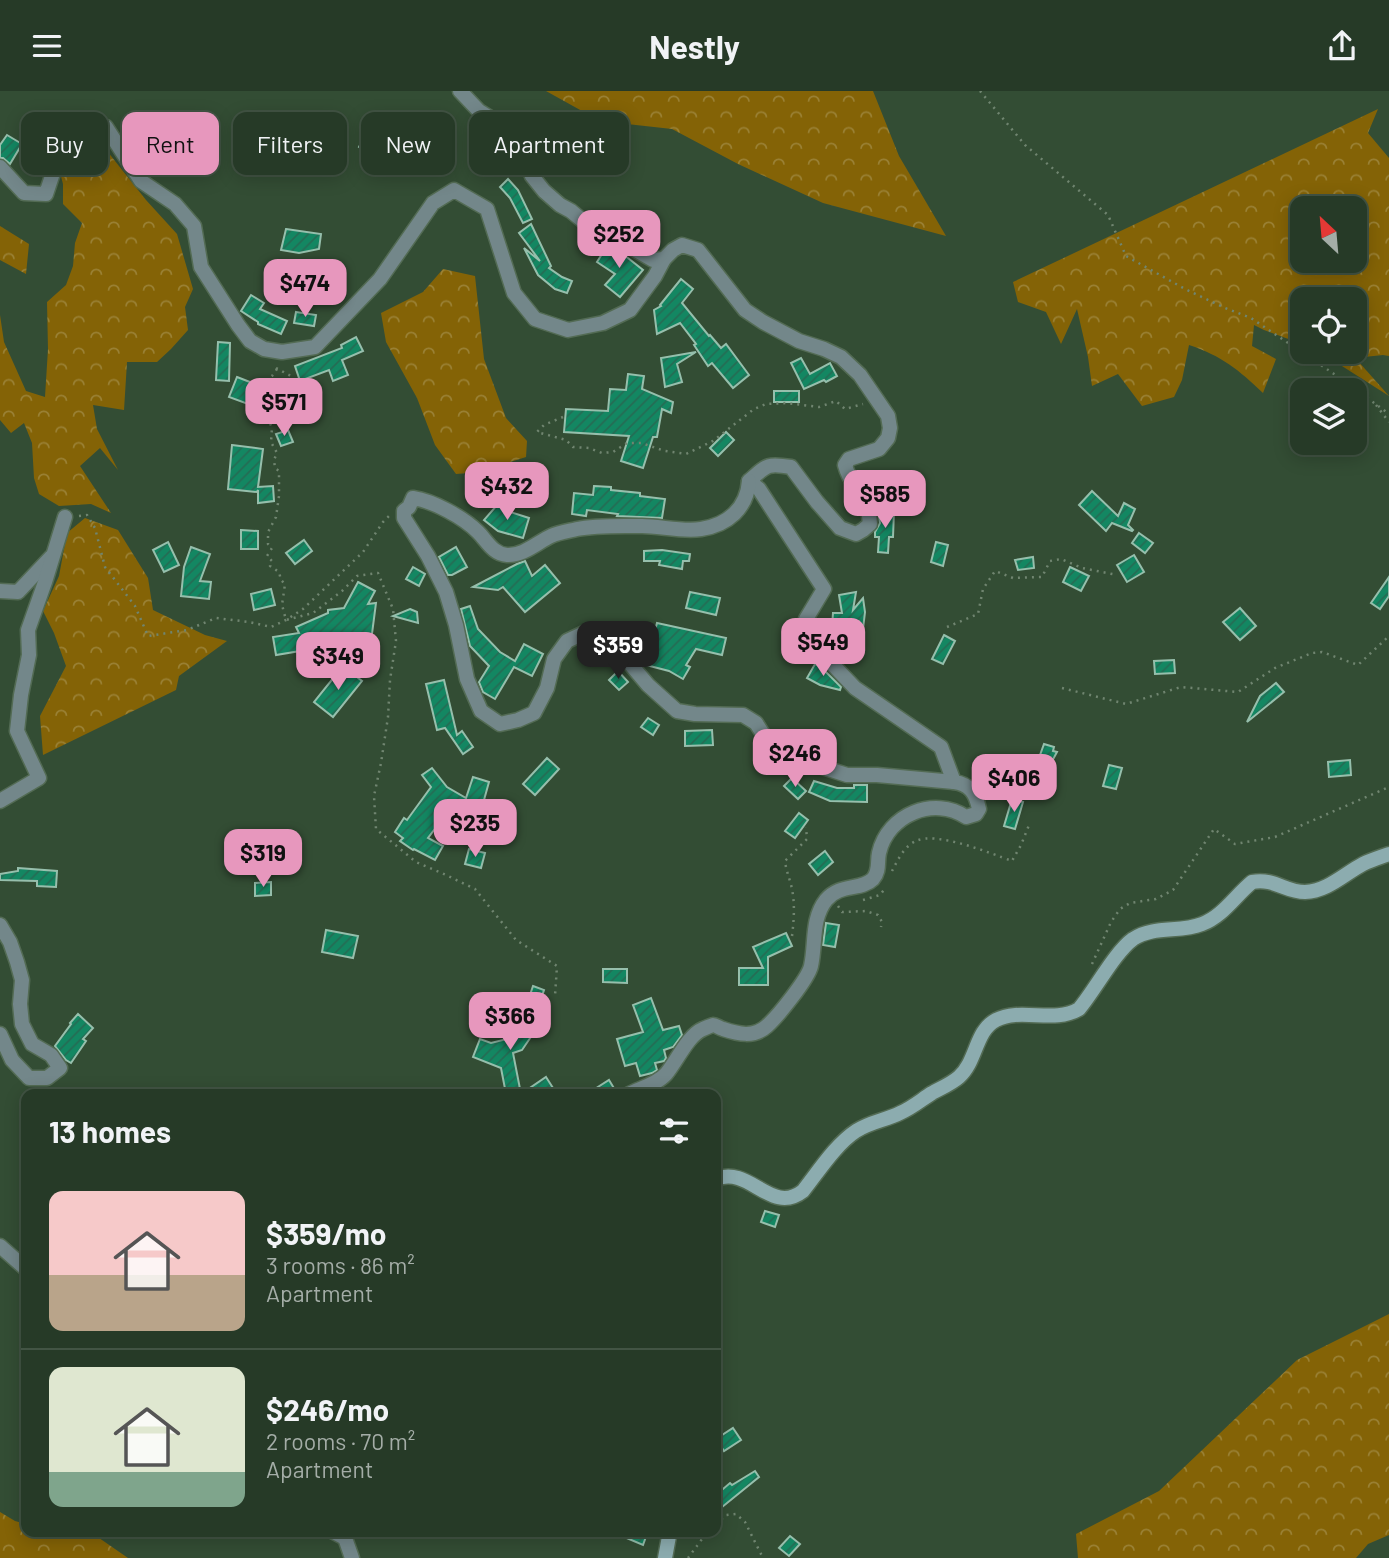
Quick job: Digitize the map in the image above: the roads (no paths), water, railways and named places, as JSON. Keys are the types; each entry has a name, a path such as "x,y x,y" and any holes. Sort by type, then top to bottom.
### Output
{"main road":[{"path":"721,1176 735,1176 777,1197 796,1197 849,1136 871,1123 899,1114 961,1075 972,1059 982,1035 989,1025 998,1019 1009,1016 1062,1015 1079,1009 1121,951 1142,934 1189,929 1203,924 1216,917 1252,882 1269,881 1305,892 1332,884 1364,864 1389,854"},
{"path":"666,1558 669,1537"}],"street":[{"path":"460,91 479,111 506,125 523,149 531,176 560,205 595,231 615,238 653,260 664,259"},
{"path":"0,167 24,193 46,194 57,162 77,128 106,127 141,181 175,204 194,226 201,267 250,341 264,349 282,352 315,347 380,278 433,203 454,190 487,209 514,293 535,319 568,330 603,323 630,310 664,259 682,245 698,250 745,310 799,341 841,357 860,375 888,416 890,428 888,438 879,449 849,459 845,465 852,483 870,512 870,524 856,534 840,528 791,467 773,464 749,481 748,492 739,510 724,523 699,530 640,526 581,528 553,535 530,549 506,555 491,548 478,532 460,519 427,500 413,498 404,511 404,518 428,556 446,593 456,625 467,679 481,711 500,724 534,713 547,688 554,659 568,641 584,633 598,638 621,653 648,685 677,711 743,715 756,723 768,742 785,755 847,775 965,783 977,798 979,809 976,814 966,817 956,810 940,807 919,809 899,821 886,836 874,878 864,885 835,892 822,906 814,929 810,968 781,1011 764,1029 750,1034 740,1034 712,1025 698,1030 665,1075 640,1089"},
{"path":"749,481 759,489 824,589 806,619 813,644 855,688 941,747 954,782"},
{"path":"0,801 38,778 17,731 29,655 28,630 65,517"},
{"path":"0,591 18,592 52,556"},
{"path":"0,925 10,942 22,980 22,1024 32,1044 51,1055 60,1068 47,1077 29,1078 12,1061 0,1034"},
{"path":"0,1246 21,1265"},
{"path":"343,1537 352,1558"}]}
